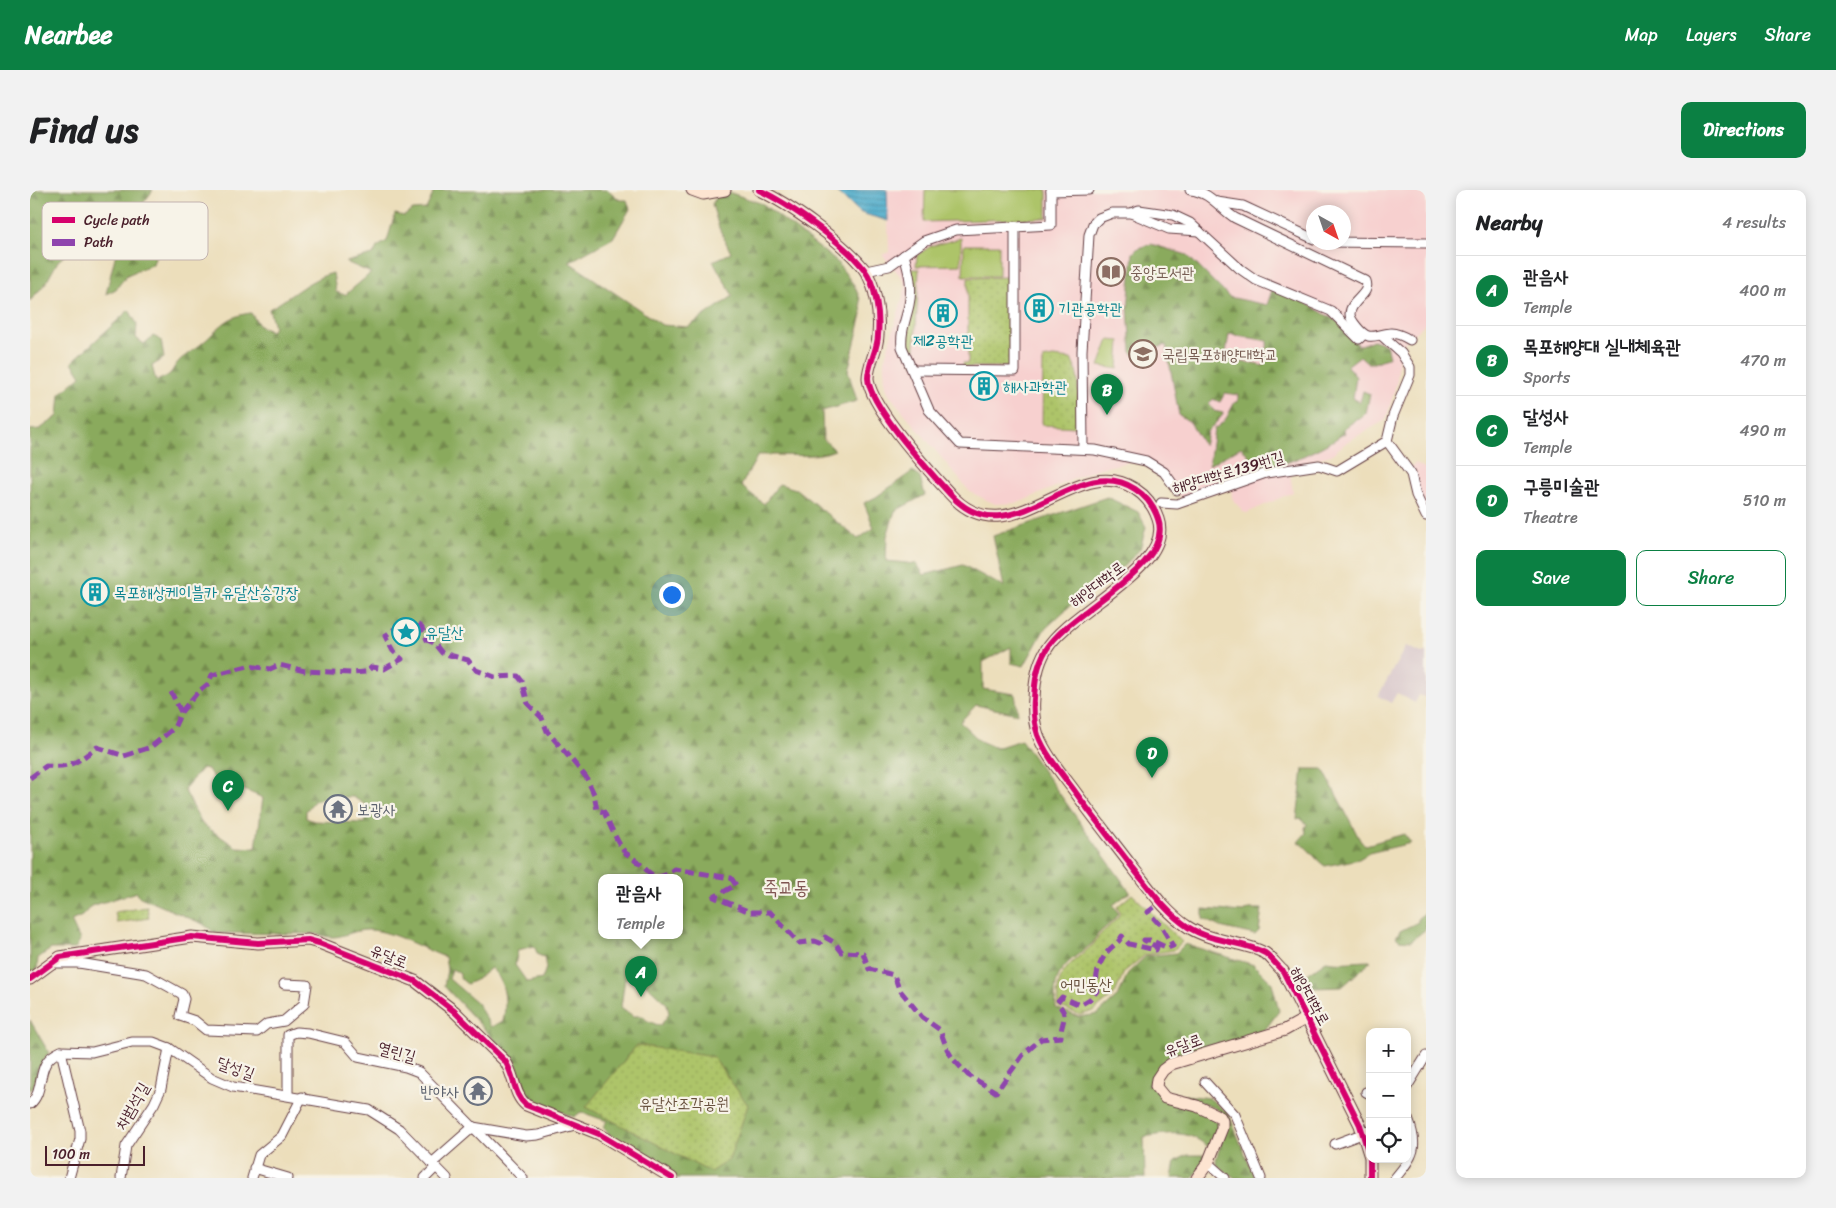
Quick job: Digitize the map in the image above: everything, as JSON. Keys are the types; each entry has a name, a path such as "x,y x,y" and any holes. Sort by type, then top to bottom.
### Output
{"street":[{"path":"692,190 703,194 725,190"},
{"name":"해양대학로","path":"759,190 774,197 824,233 866,271 877,303 879,336 868,377 876,404 960,504 986,515 1010,515 1082,484 1100,480 1131,486 1146,498 1160,522 1161,535 1152,556 1140,569 1071,621 1046,648 1038,668 1035,685 1034,722 1038,736 1054,763 1160,903 1189,928 1216,940 1266,954 1283,971 1366,1132"},
{"path":"866,271 889,266 924,241 956,230 1051,225 1051,190 1089,190"},
{"path":"1190,190 1199,191 1217,202 1223,210 1235,218 1366,281 1366,290 1350,310 1350,317 1363,335"},
{"path":"1217,202 1243,206 1306,235"},
{"path":"1082,448 1082,351 1090,229 1098,218 1105,215 1131,213 1139,210 1173,215 1190,223 1239,268 1256,280 1331,311 1358,338 1363,335 1382,336 1394,333 1410,340"},
{"path":"1131,213 1169,229 1199,231"},
{"path":"914,370 1015,371 1015,226"},
{"path":"1351,242 1426,244"},
{"path":"904,255 911,279 910,303 901,342 905,357 914,370 931,412 960,444 966,446 1082,448 1146,461 1164,472 1177,490"},
{"path":"1382,336 1401,353 1410,367 1410,375 1393,416 1387,441 1411,474 1416,495 1426,516"},
{"name":"해양대학로139번길","path":"1161,503 1177,504 1266,473 1319,464 1337,470 1387,441"},
{"name":"유달로","path":"30,979 60,957 79,959 192,937 258,943 308,940 319,942 415,981 454,1011 505,1061 511,1070 518,1098 526,1105 599,1134 672,1178"},
{"path":"79,959 155,978 184,996 180,1016 206,1030 257,1032 266,1024 284,1021 304,1004 307,985 284,984"},
{"name":"유달로","path":"1197,1178 1208,1163 1222,1128 1222,1121 1214,1114 1197,1106 1165,1098 1156,1087 1160,1074 1171,1064 1284,1030 1307,1018"},
{"name":"열린길","path":"288,1095 288,1035 296,1032 308,1033 345,1042 358,1058 406,1067 419,1072 523,1178"},
{"name":"달성길","path":"61,1050 92,1052 132,1042 146,1041 169,1048 222,1083 252,1091 352,1105 378,1114 399,1129 447,1178"},
{"name":"차범석길","path":"121,1178 126,1146 154,1104 161,1089 169,1048"},
{"path":"30,1104 36,1096 43,1068 49,1058 61,1050 80,1131 80,1139 69,1178"},
{"path":"1411,1080 1426,1056"},
{"path":"1205,1082 1235,1115 1261,1178"},
{"path":"252,1178 259,1155 282,1136 302,1097"},
{"path":"425,1178 434,1165 473,1127 526,1136 538,1135 575,1125"},
{"path":"1411,1126 1415,1136 1411,1156"},
{"path":"1335,1144 1366,1132"},
{"path":"1208,1163 1224,1178"},
{"name":"해양대학로","path":"1370,1163 1370,1178"},
{"path":"1395,1178 1406,1163"},
{"path":"254,1168 288,1178"}],"shaded area":[{"name":"국립목포해양대학교","path":"887,190 1426,190 1426,323 1400,346 1397,381 1386,420 1348,441 1331,455 1289,467 1293,492 1247,513 1243,512 1232,498 1231,488 1183,500 1158,469 1134,461 1097,469 1018,503 995,504 970,492 890,396 885,385 884,361 906,286 903,279 882,255 889,252"},
{"path":"1416,463 1426,469 1426,505 1424,506 1409,469"},
{"path":"1406,646 1422,653 1426,652 1426,697 1419,695 1415,703 1397,693 1391,703 1378,696"}],"green space":[{"path":"30,190 153,190 144,202 42,202 42,260 59,260 46,283 30,301"},
{"path":"432,190 608,190 620,200 627,200 630,209 613,238 569,262 662,325 688,327 733,296 713,261 731,253 719,228 712,204 720,192 731,193 763,204 836,261 854,285 860,299 862,314 848,371 857,401 822,411 823,439 835,450 808,455 758,455 741,486 764,504 779,484 796,489 858,539 874,528 864,503 876,497 913,471 920,478 925,495 895,511 887,536 886,561 917,564 924,575 963,565 1004,587 993,536 1107,497 1138,512 1146,527 1140,549 1125,565 1075,601 1044,630 1024,666 1011,663 1011,647 983,662 983,689 1015,694 1018,714 976,705 960,722 980,741 996,748 1021,740 1130,892 1113,905 1118,913 1093,943 1062,969 1056,985 1056,1008 1079,1017 1098,1014 1118,996 1128,973 1146,956 1176,953 1185,944 1254,965 1272,983 1279,1011 1264,1031 1162,1067 1155,1089 1216,1120 1218,1125 1205,1161 1193,1178 1172,1178 1175,1161 1188,1155 1206,1155 1209,1148 1202,1142 1186,1135 1162,1134 1144,1137 1145,1178 672,1178 608,1133 603,1127 607,1121 581,1112 574,1117 528,1099 516,1063 444,986 447,970 445,957 379,931 363,930 332,937 318,934 215,933 203,924 138,896 137,892 91,906 82,916 71,921 80,940 75,949 51,949 38,958 37,969 30,973 30,430 40,429 58,416 60,394 81,376 72,362 129,310 137,324 136,338 144,344 153,336 161,340 164,358 152,366 156,381 170,374 181,359 200,345 222,324 234,317 251,313 260,327 272,331 274,326 269,309 316,279 333,273 336,292 345,295 371,273 346,262 373,255 377,247 387,241 395,214 404,216 413,210 426,209 433,194","holes":["202,768 208,769 212,776 263,798 256,848 236,847 202,824 184,789","329,797 353,797 369,807 364,823 314,821 306,818 306,811 314,801","534,946 538,955 544,957 546,968 542,979 527,982 515,965 518,950","491,968 502,986 505,1000 503,1021 491,1027 477,1003 449,979 452,969 460,974 460,978 467,984 476,980","638,977 667,1004 669,1014 660,1026 646,1020 643,1016 633,1016 621,1007 625,978"]},
{"path":"925,190 1047,190 1047,218 924,222"},
{"path":"961,238 961,265 916,266 917,255 931,246"},
{"path":"1151,244 1187,255 1229,297 1267,305 1272,290 1306,303 1340,323 1359,346 1373,340 1386,344 1389,357 1374,363 1368,363 1360,356 1347,366 1356,377 1353,399 1360,402 1363,391 1370,394 1366,413 1343,429 1345,433 1332,441 1306,455 1265,470 1237,479 1234,475 1253,460 1241,447 1209,465 1214,429 1225,419 1235,402 1238,402 1238,395 1225,393 1220,402 1213,399 1209,404 1214,411 1223,413 1207,432 1204,446 1190,422 1179,415 1166,345 1134,355 1131,352 1128,308 1133,253 1138,248","holes":["1229,334 1268,341 1264,366 1225,359"]},
{"path":"964,245 999,245 999,276 963,276"},
{"path":"114,260 154,260 153,264 127,275 116,289 106,294"},
{"path":"911,269 919,269 914,365 906,350 905,337"},
{"path":"1010,277 1010,367 963,367 963,363 968,363 968,278"},
{"path":"1109,340 1120,341 1118,369 1099,366"},
{"path":"1053,357 1071,359 1075,367 1078,383 1076,427 1042,425 1043,359"},
{"path":"1303,769 1323,769 1361,842 1366,845 1404,834 1411,843 1369,853 1359,859 1325,866 1298,842 1306,833 1305,828 1307,824 1300,818 1297,819"},
{"name":"어민동산","path":"1132,894 1182,942 1174,950 1145,955 1124,972 1115,994 1094,1011 1080,1015 1058,1006 1057,994 1061,977 1071,963 1094,944 1096,939 1114,922 1120,913 1117,907"},
{"path":"147,907 149,918 117,923 115,912"},
{"path":"1203,909 1243,912 1248,909 1262,909 1259,931 1255,935 1220,927 1203,919"},
{"path":"1426,912 1426,929 1411,941 1399,940 1396,937 1400,931 1418,922 1418,918"},
{"path":"1326,961 1371,961 1342,987 1312,988 1306,975"},
{"path":"30,1020 49,1053 38,1069 34,1087 30,1091"},
{"name":"유달산조각공원","path":"637,1045 713,1057 748,1105 729,1160 710,1172 586,1107"},
{"path":"1185,1095 1209,1098 1228,1113 1255,1178 1235,1178 1217,1165 1216,1160 1228,1119 1214,1108 1203,1103 1185,1099"}],"water":[{"path":"834,190 887,190 888,221 861,213"}],"marked path":[{"path":"181,712 197,693 208,684 212,675 248,666 270,669 279,665 305,671 352,673 366,672 372,667 384,669 402,659 393,651 385,636 405,621 414,626 417,624 422,628 427,640 434,643 442,653 468,660 476,670 495,677 518,676 522,681 528,704 542,718 547,731 586,777 594,794 597,810 604,812 621,847 652,874"},
{"path":"30,778 46,766 62,766 74,763 97,747 124,756 151,747 174,728 181,712 171,692"},
{"path":"667,874 674,869 731,878 736,885 714,897 750,912 770,912 799,943 815,941 820,943 825,937 835,943 842,952 863,953 869,969 894,975 899,989 922,1017 940,1030 953,1059 968,1075 996,1092 1023,1055 1041,1039 1061,1037 1064,1016 1057,1003 1062,997 1080,1005 1090,999 1097,991 1096,980 1102,960 1122,936 1129,944 1156,950 1157,947 1144,940 1150,940 1168,948 1173,946 1161,926 1148,912 1160,903"}],"cycle path":[{"path":"759,190 785,204 815,225 843,247 864,269 872,283 878,318 878,340 868,373 871,390 889,421 950,494 973,512 996,516 1020,512 1089,482 1112,481 1135,489 1152,506 1158,519 1159,537 1151,554 1117,588 1058,635 1040,661 1034,698 1034,716 1038,735 1050,758 1090,812 1152,892 1172,914 1188,927 1207,936 1247,946 1265,953 1283,971 1360,1125 1370,1157 1370,1178"},
{"path":"30,979 60,957 192,937 258,943 308,940 319,943 415,981 454,1011 505,1061 516,1090 526,1105 599,1134 672,1178"}],"place":[{"name":"중앙도서관","path":"1111,272"},
{"name":"기관공학관","path":"1039,308"},
{"name":"제2공학관","path":"943,313"},
{"name":"국립목포해양대학교","path":"1143,354"},
{"name":"해사과학관","path":"984,386"},
{"name":"목포해양대 실내체육관","path":"1107,415"},
{"name":"목포해상케이블카 유달산승강장","path":"95,592"},
{"name":"유달산","path":"406,632"},
{"name":"구릉미술관","path":"1152,778"},
{"name":"보광사","path":"338,809"},
{"name":"달성사","path":"228,811"},
{"name":"관음사","path":"641,997"},
{"name":"반야사","path":"478,1091"}],"district":[{"name":"죽교동","path":"786,887"}]}
